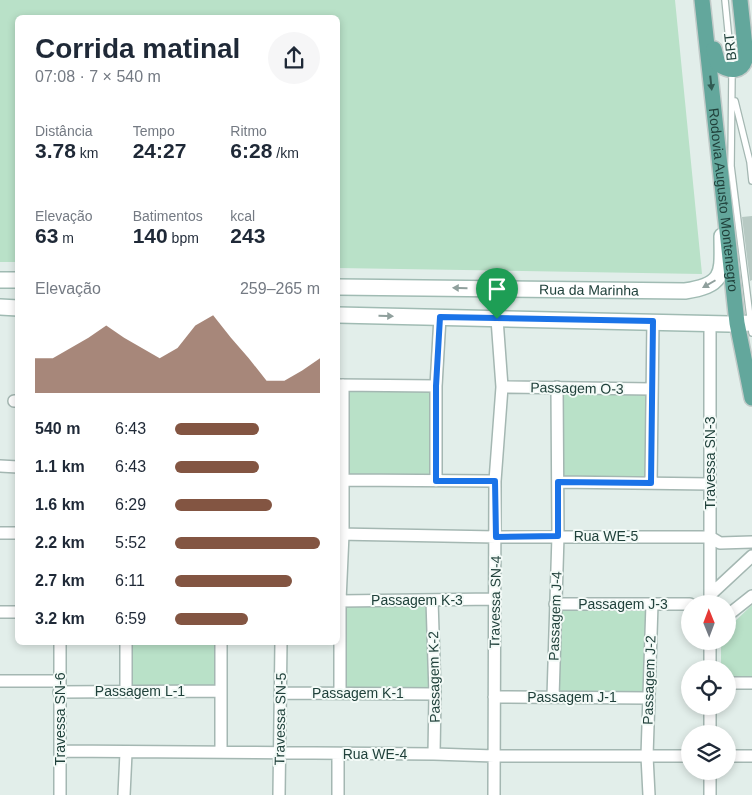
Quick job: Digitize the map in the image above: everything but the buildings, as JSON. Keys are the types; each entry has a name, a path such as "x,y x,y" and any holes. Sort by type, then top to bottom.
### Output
{"main road":[{"name":"Rodovia Augusto Montenegro","path":"702,0 723,189 748,326 752,398"},
{"path":"710,0 715,58 718,64 732,71 740,69 745,62 746,56 740,0"},
{"path":"747,0 752,51"},
{"name":"Rua da Marinha","path":"340,287 685,291 700,289 710,285 718,278 722,269 723,189"},
{"path":"0,280 15,280"},
{"path":"0,307 15,308"},
{"path":"340,315 710,322 748,326"}],"street":[{"path":"436,481 436,386 440,317"},
{"name":"Travessa SN-4","path":"494,795 495,481 502,387 497,319"},
{"path":"651,483 653,321"},
{"name":"Travessa SN-3","path":"710,322 710,595"},
{"path":"340,693 340,534 343,480 340,385 436,386"},
{"name":"Passagem O-3","path":"502,387 652,388"},
{"name":"Passagem J-4","path":"553,697 558,536 558,388"},
{"path":"0,466 15,467"},
{"path":"343,480 495,481"},
{"path":"558,482 710,484"},
{"path":"0,533 15,533"},
{"name":"Rua WE-5","path":"340,534 496,537 710,537 720,543 752,542"},
{"path":"714,595 752,556"},
{"path":"736,609 752,596"},
{"name":"Passagem K-3","path":"340,601 494,599"},
{"name":"Passagem K-2","path":"432,600 435,694 434,754"},
{"name":"Passagem J-3","path":"555,604 681,604"},
{"name":"Passagem J-2","path":"649,795 647,756 652,604"},
{"path":"0,612 15,612"},
{"name":"Travessa SN-6","path":"60,645 60,795"},
{"path":"126,645 126,691"},
{"path":"221,645 221,752"},
{"name":"Travessa SN-5","path":"279,795 282,645"},
{"name":"Passagem L-1","path":"0,681 126,691 221,691"},
{"path":"736,683 752,683"},
{"name":"Passagem K-1","path":"281,693 435,694"},
{"name":"Passagem J-1","path":"494,697 649,698"},
{"name":"Rua WE-4","path":"60,751 494,756 681,756"},
{"path":"124,795 126,752"},
{"path":"338,754 338,795"},
{"path":"736,756 752,756"},
{"path":"710,780 710,795"}],"lane":[{"name":"BRT","path":"725,0 733,94 731,166 748,326"},
{"name":"BRT","path":"733,94 750,162 752,181"}],"green space":[{"path":"0,0 675,0 702,274 340,268 340,15 15,15 15,262 0,262"},
{"path":"343,385 436,386 436,481 343,480"},
{"path":"557,388 652,389 651,483 558,482"},
{"path":"432,600 435,694 340,693 340,601"},
{"path":"555,604 652,604 649,698 553,697"},
{"path":"752,605 752,680 736,681 736,660 721,660 721,650 736,650 736,620"},
{"path":"126,645 221,645 221,691 126,691"}],"route":[{"path":"440,317 497,319 653,321 651,483 558,482 558,536 496,537 495,481 436,481 436,386 440,317"}]}
